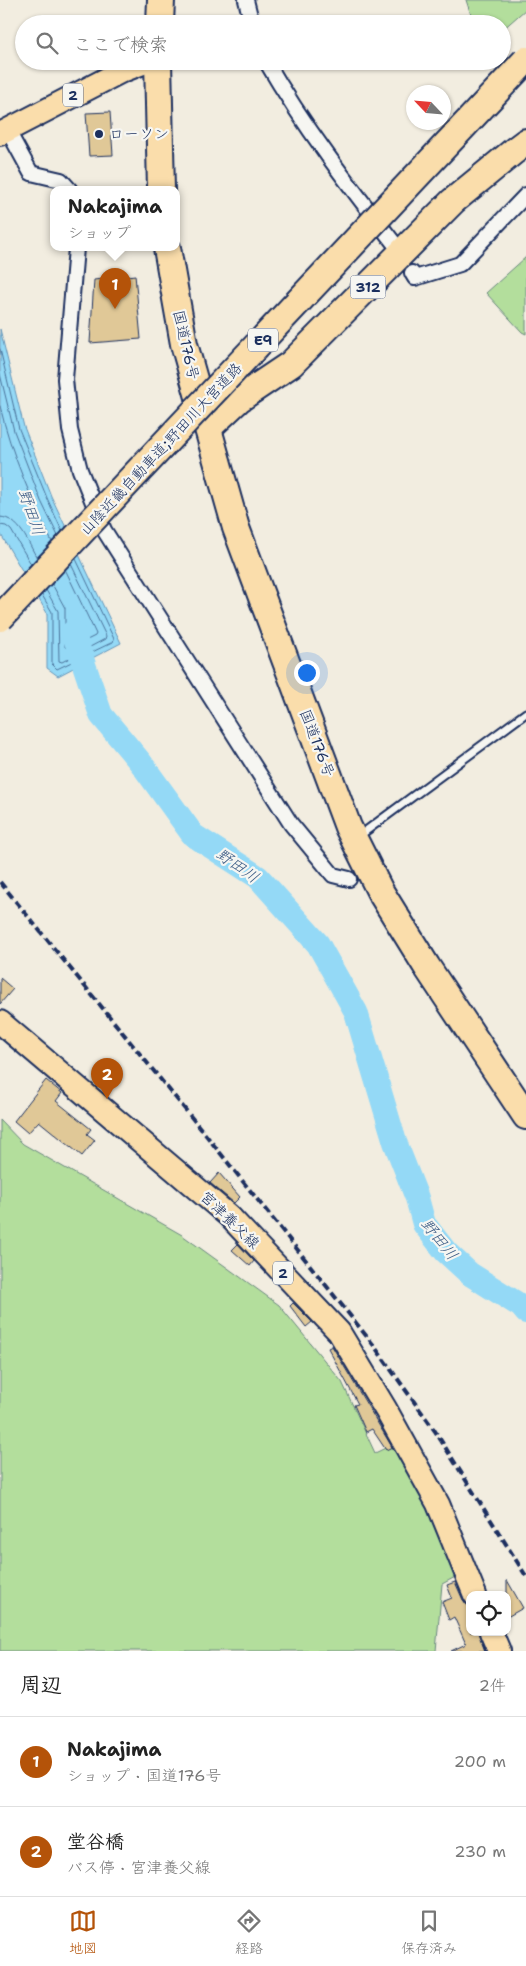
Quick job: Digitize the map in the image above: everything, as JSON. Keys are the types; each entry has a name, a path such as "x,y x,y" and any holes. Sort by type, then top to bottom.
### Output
{"highway":[{"path":"160,15 161,0"},
{"name":"山陰近畿自動車道;野田川大宮道路","path":"0,618 526,60"},
{"path":"158,70 161,186"},
{"name":"312","path":"208,428 239,399 290,364 453,201 526,142"},
{"name":"312","path":"208,428 243,418 298,378 331,349 465,208 502,176 526,159"},
{"name":"国道176号","path":"168,251 184,344 236,528 354,840 380,891 526,1116"}],"main road":[{"name":"2","path":"4,131 125,70"},
{"name":"宮津養父線","path":"0,1022 229,1216 339,1332 386,1410 438,1504 473,1591"},
{"path":"493,1636 499,1651"}],"street":[{"path":"246,0 250,15"},
{"path":"271,70 349,185 396,247"},
{"path":"4,131 31,174 61,180 66,186"},
{"path":"412,273 415,278 460,264 526,195"},
{"path":"76,251 65,379 70,430 80,470 104,530 291,824 333,875 349,879"}],"lane":[{"path":"354,840 526,713"}],"green space":[{"path":"466,0 526,0 526,9 511,22 511,15 471,15"},
{"path":"526,257 526,334 486,293"},
{"path":"0,1120 23,1144 182,1235 279,1305 342,1382 375,1453 398,1442 461,1574 442,1584 436,1651 0,1651"}],"water":[{"path":"0,329 24,427 51,496 121,643 58,676 47,668 47,613 0,533"}],"building":[{"name":"ローソン","path":"110,112 113,155 89,156 86,113"},
{"path":"135,275 141,339 90,343 94,280"},
{"path":"0,978 13,989 0,1004"},
{"path":"46,1080 62,1093 56,1101 91,1129 87,1134 95,1140 82,1156 39,1121 28,1133 14,1121"},
{"path":"219,1173 240,1197 234,1203 210,1183"},
{"path":"238,1244 254,1261 250,1266 232,1250"},
{"path":"293,1303 312,1322 306,1327 290,1306"},
{"path":"332,1346 392,1447 386,1450 372,1429 366,1432 354,1405 358,1404 328,1348"},
{"path":"507,1580 523,1608 511,1615 511,1591 507,1591"},
{"path":"455,1582 466,1603 466,1636 479,1636 485,1651 451,1651 466,1644 454,1617 449,1620 442,1602 452,1598 447,1585"}],"waterway":[{"name":"野田川","path":"73,632 101,715 141,763 193,835 258,877 318,944 356,1012 395,1142 417,1198 424,1224 446,1252 470,1274 521,1306 526,1312"}],"railway":[{"path":"0,882 372,1343 435,1431 526,1576"}],"place":[{"name":"ローソン","path":"99,134"},
{"name":"Nakajima","path":"115,309"},
{"name":"堂谷橋","path":"107,1099"}]}
